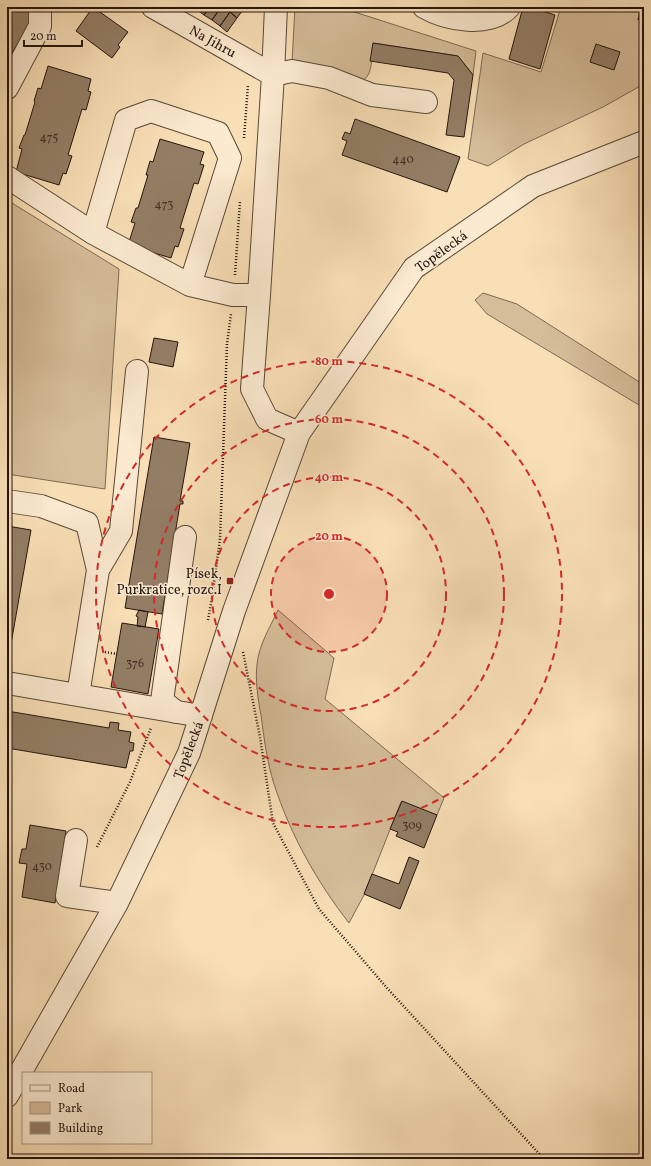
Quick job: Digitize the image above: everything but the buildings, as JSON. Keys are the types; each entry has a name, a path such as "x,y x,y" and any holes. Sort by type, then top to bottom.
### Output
{"street":[{"path":"7,88 40,26 40,7"},
{"name":"Na Jihru","path":"153,7 273,75"},
{"path":"276,7 273,75 252,389 267,418 299,433"},
{"path":"424,7 430,11 452,18 478,21 495,17 509,7"},
{"path":"273,75 292,71 329,78 372,95 426,102"},
{"path":"93,233 126,120 151,111 218,133 230,158 190,285"},
{"name":"Topělecká","path":"7,1096 117,903 189,753 234,611 299,433 414,268 533,186 644,142"},
{"path":"7,177 93,233 190,285 233,295 259,295"},
{"path":"78,695 98,570 121,531 137,371"},
{"path":"7,501 41,506 87,523 98,570"},
{"path":"168,710 162,702 185,538"},
{"path":"7,683 201,716"},
{"path":"76,840 67,896 117,903"}],"path":[{"path":"244,139 250,61"},
{"path":"208,620 220,539 227,344 233,295 240,194"},
{"path":"242,647 260,737 273,823 318,909 387,988 544,1159"},
{"path":"96,850 168,710"}],"green space":[{"path":"295,7 339,7 476,51 473,75 458,56 373,43 370,70 365,79 361,81 292,63"},
{"path":"561,7 644,7 644,84 603,107 524,144 488,166 468,159 483,53 541,72"},
{"path":"7,200 119,269 105,489 7,474"},
{"path":"483,293 517,304 644,385 644,408 487,314 475,300"},
{"path":"278,610 334,658 325,699 444,798 437,815 401,802 364,895 349,923 315,874 296,839 281,803 269,767 258,696 256,670 262,643"}],"place":[{"name":"Písek, Purkratice, rozc.I","path":"230,581"}]}
